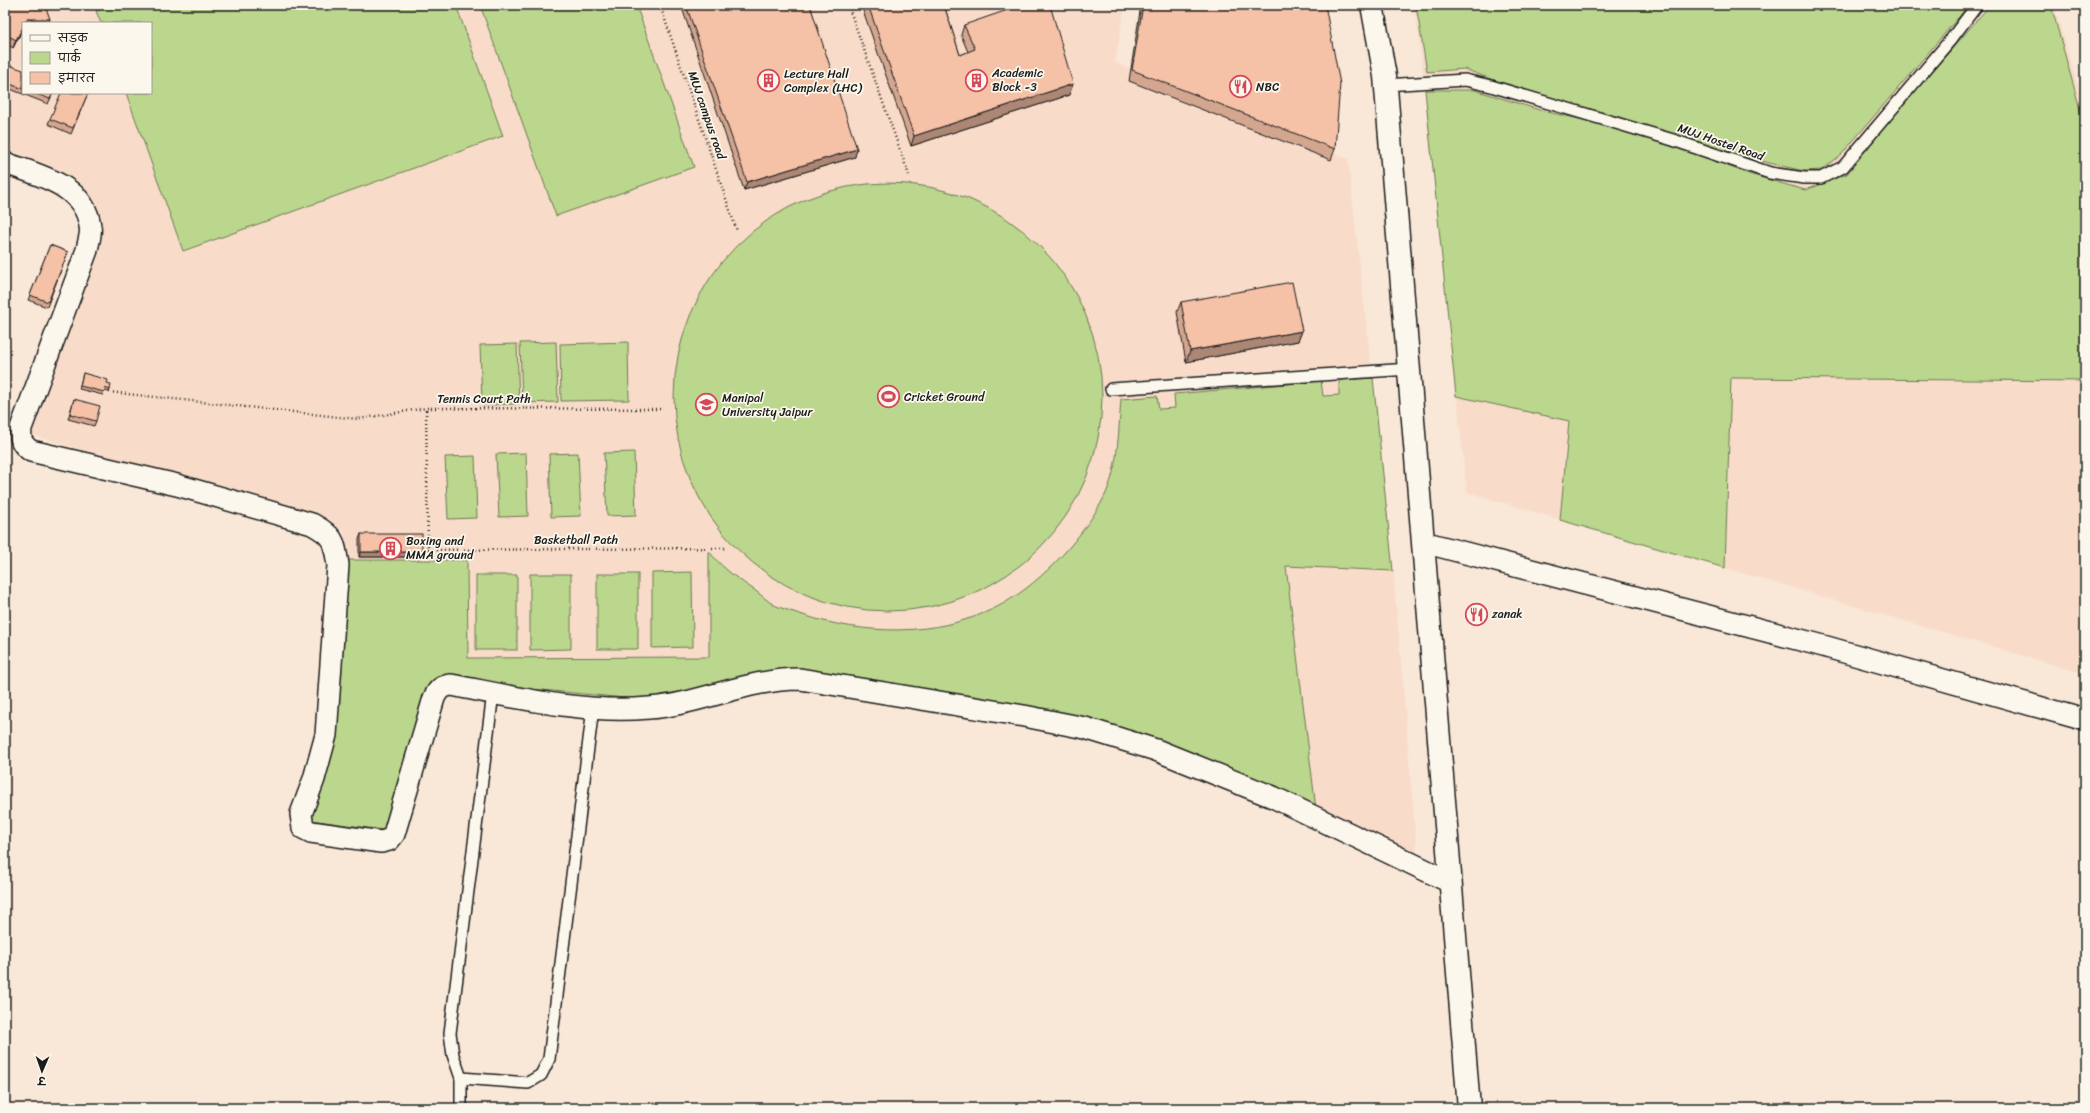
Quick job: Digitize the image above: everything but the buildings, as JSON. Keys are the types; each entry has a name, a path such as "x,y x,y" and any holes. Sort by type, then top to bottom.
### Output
{"street":[{"path":"1372,5 1386,85 1408,369 1424,542 1468,1108"},
{"path":"5,163 45,178 70,190 85,206 91,227 87,250 21,428 20,438 23,445 31,451 176,486 312,524 328,533 335,546 338,565 326,734 314,779 301,814 303,828 311,832 381,842 389,840 394,834 437,691 443,686 451,685 593,708 649,708 681,703 753,683 779,679 800,679 1085,728 1156,750 1273,797 1450,882"},
{"path":"1424,542 1816,644 2085,720"}],"lane":[{"name":"MUJ Hostel Road","path":"1386,85 1465,80 1491,86 1673,140 1770,173 1804,178 1821,178 1843,167 1952,38 1977,5"},
{"path":"1112,389 1408,369"},
{"path":"461,1108 461,1078 453,1055 450,1032 493,693"},
{"path":"461,1078 528,1083 541,1075 549,1059 593,708"}],"path":[{"name":"MUJ campus road","path":"660,5 737,230"},
{"path":"848,5 909,175"},
{"path":"109,392 358,419 426,408"},
{"name":"Tennis Court Path","path":"428,550 426,408 660,409"},
{"name":"Basketball Path","path":"428,550 725,548"}],"shaded area":[{"name":"Manipal University Jaipur","path":"5,5 1125,5 1115,63 1348,159 1392,557 1417,854 1200,761 1073,715 788,670 646,700 438,680 332,745 344,641 344,530 26,433 98,242 101,223 86,188 5,155"},
{"path":"1413,5 2054,5 2085,111 2085,674 1467,492 1419,37"}],"green space":[{"path":"112,5 456,5 503,136 183,251 126,94 152,94 152,22 101,22 96,11"},
{"path":"480,5 636,5 694,167 556,216"},
{"path":"1416,5 1969,5 1841,155 1822,170 1804,171 1752,159 1616,116 1534,95 1464,69 1427,72"},
{"path":"1990,5 2051,5 2085,127 2085,381 1731,378 1725,568 1560,520 1569,421 1456,396 1425,90 1475,90 1543,111 1616,127 1688,151 1749,174 1805,190 1847,174 1891,119"},
{"name":"Cricket Ground","path":"888,183 930,187 970,199 1007,219 1039,246 1066,278 1086,315 1098,355 1102,397 1098,439 1086,479 1066,516 1039,548 1007,575 970,595 930,607 888,611 846,607 806,595 769,575 737,548 710,516 690,479 678,439 674,397 678,355 690,315 710,278 737,246 769,219 806,199 846,187"},
{"path":"556,342 558,402 522,403 520,343"},
{"path":"628,342 629,400 561,401 560,344"},
{"path":"517,344 519,404 482,405 480,345"},
{"path":"1373,378 1393,571 1286,566 1316,809 1200,761 1073,715 788,670 646,700 438,680 390,831 311,820 332,745 344,641 344,560 467,560 468,658 709,657 709,551 728,571 774,605 826,622 875,629 900,630 949,624 995,608 1011,599 1055,563 1081,533 1101,503 1111,479 1117,452 1121,399 1157,396 1159,409 1175,408 1174,394 1321,381 1323,396 1339,395 1339,380"},
{"path":"634,452 636,515 607,516 604,453"},
{"path":"526,453 528,516 499,517 496,454"},
{"path":"578,453 581,516 551,517 549,454"},
{"path":"475,456 477,518 448,519 445,457"},
{"path":"692,572 693,647 652,648 652,573"},
{"path":"530,574 571,574 571,649 530,650"},
{"path":"597,574 638,574 638,649 597,649"},
{"path":"476,575 517,575 517,650 476,650"}],"place":[{"name":"Academic Block -3","path":"976,80"},
{"name":"Lecture Hall Complex (LHC)","path":"768,81"},
{"name":"NBC","path":"1240,87"},
{"name":"Cricket Ground","path":"888,397"},
{"name":"Manipal University Jaipur","path":"706,405"},
{"name":"Boxing and MMA ground","path":"390,548"},
{"name":"zanak","path":"1477,614"}]}
